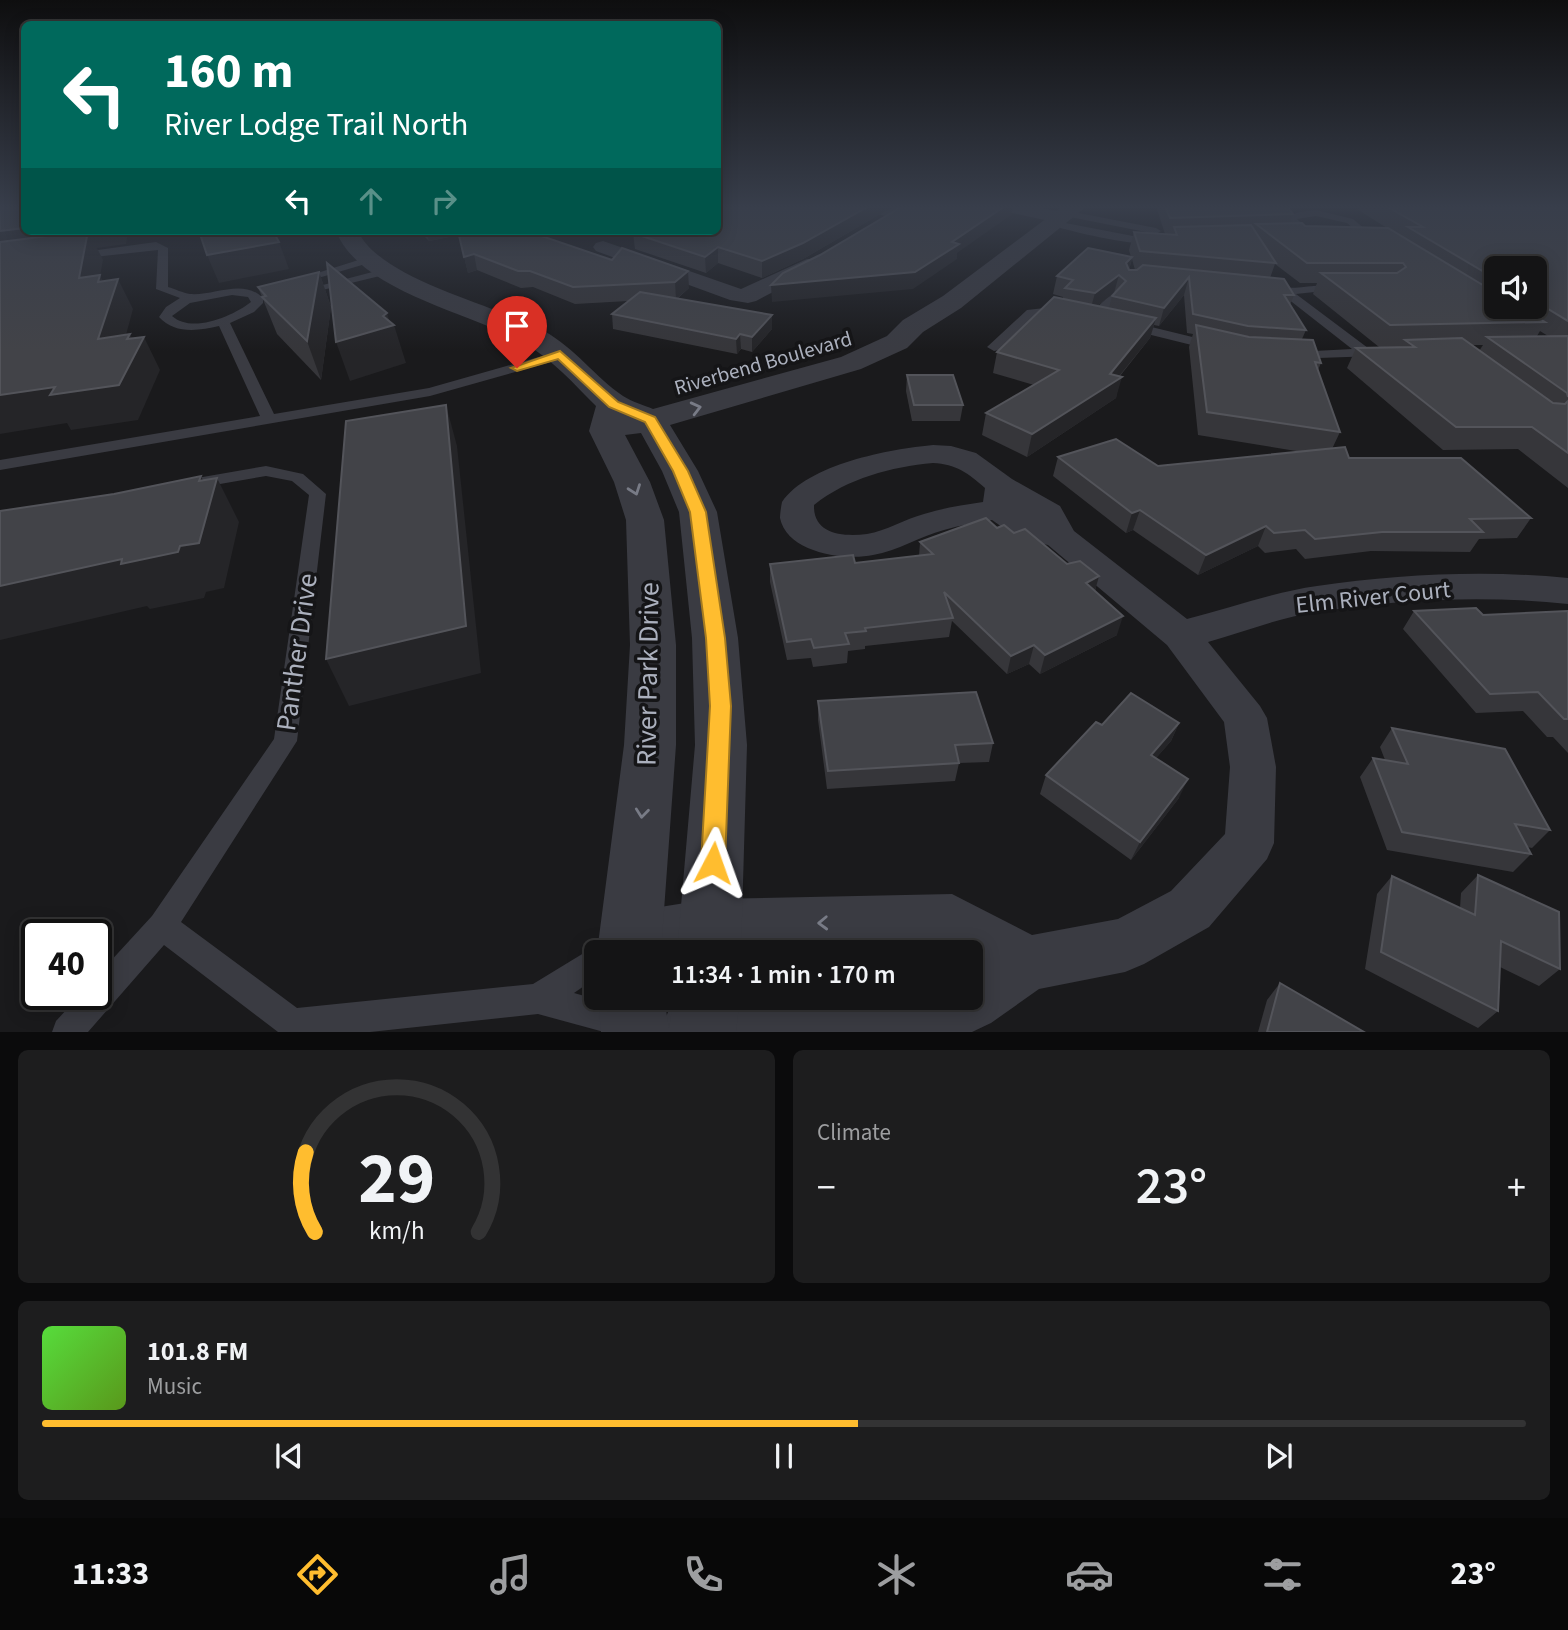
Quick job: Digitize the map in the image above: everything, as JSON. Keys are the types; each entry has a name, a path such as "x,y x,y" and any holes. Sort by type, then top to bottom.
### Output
{"street":[{"name":"River Park Drive","path":"362,254 376,266 534,337 560,355 680,471 698,512 715,638 721,745 710,939"},
{"path":"623,254 738,295 748,296 829,254"},
{"name":"Riverbend Boulevard","path":"623,418 752,393 850,363 897,342 913,326 952,302 1015,254"},
{"name":"River Park Drive","path":"623,418 632,482 645,520 653,645 650,745 628,940"},
{"path":"983,994 1028,962 1125,945 1190,909 1249,843 1253,767 1245,718 1181,635 1060,537 1030,530 1000,498 980,466 952,455 918,456 862,468 812,488 798,502 797,518 803,531 828,544 870,545 1000,498"},
{"name":"Elm River Court","path":"1181,635 1315,599 1435,588 1530,587 1568,591"},
{"path":"710,939 885,937 952,920 1028,962"},
{"path":"705,1016 787,1010"}],"lane":[{"path":"64,258 93,254"},
{"path":"163,254 162,289 192,299"},
{"path":"288,284 376,266"},
{"path":"285,296 376,266"},
{"path":"1259,288 1287,293 1304,288 1346,287"},
{"path":"232,292 261,297 242,315 223,322 192,326 168,322 165,317 169,311 192,299 232,292"},
{"path":"1287,293 1364,352"},
{"path":"1097,317 1112,299"},
{"path":"993,347 1031,313 1055,309 1228,349"},
{"path":"223,322 269,419"},
{"path":"1278,356 1390,352"},
{"path":"0,465 430,392 560,355"},
{"name":"Panther Drive","path":"67,1031 162,926 285,741 318,494 297,477 266,471 186,485"},
{"path":"162,926 293,1024 538,999 584,988"},
{"path":"538,999 584,988"}],"building":[{"path":"0,254 84,254 79,278 100,275 98,282 118,279 98,339 130,334 127,339 144,337 119,385 50,395 55,387 0,395"},
{"path":"474,254 595,254 612,260 617,254 640,254 688,271 675,282 573,287 530,271 518,271"},
{"path":"741,254 778,254 762,261"},
{"path":"943,254 915,272 771,285 783,273 820,255"},
{"path":"1081,254 1118,254 1132,257 1126,263 1129,270 1137,270 1143,265 1284,279 1294,295 1284,295 1306,330 1248,326 1193,314 1189,277 1164,308 1112,296 1126,281 1119,275 1095,293 1065,288 1073,280 1057,276"},
{"path":"1176,254 1270,254 1276,263"},
{"path":"1295,254 1431,254 1484,286 1484,319 1540,319 1545,322 1390,325 1321,273 1397,273 1406,267 1403,263 1307,263"},
{"path":"1454,254 1568,254 1568,321 1547,308 1547,256 1484,256 1484,272"},
{"path":"327,263 387,313 383,316 394,325 336,342"},
{"path":"319,272 307,341 262,297 266,296 258,287"},
{"path":"640,292 772,315 752,337 740,334 736,339 612,314"},
{"path":"1054,297 1156,318 1110,374 1122,377 1032,434 986,413 1059,370 997,352"},
{"path":"1196,325 1249,337 1313,340 1321,363 1315,362 1340,432 1207,412"},
{"path":"1568,336 1568,397 1567,393 1487,337"},
{"path":"1462,338 1553,403 1565,404 1568,401 1568,453 1532,427 1456,427 1356,348 1415,347 1405,340"},
{"path":"907,375 953,375 963,405 914,405"},
{"path":"446,405 466,626 326,659 346,421"},
{"path":"1116,439 1158,466 1345,447 1349,458 1461,458 1531,518 1470,519 1483,532 1382,532 1315,539 1305,530 1274,533 1266,526 1206,555 1140,510 1132,513 1058,457"},
{"path":"201,476 199,481 217,478 199,543 180,546 178,552 121,564 122,559 0,586 0,511 114,494"},
{"path":"986,518 997,528 1004,525 1014,533 1025,529 1067,564 1080,561 1099,576 1086,583 1123,616 1045,655 1034,645 1011,656 944,592 953,618 865,628 866,631 845,633 849,644 814,648 811,639 787,642 770,564 853,555 855,563 933,554 920,542"},
{"path":"1476,608 1483,615 1568,611 1568,719 1564,719 1538,692 1490,694 1414,611"},
{"path":"976,692 993,743 955,745 959,763 828,771 818,701"},
{"path":"1131,693 1179,723 1151,755 1188,779 1140,842 1046,775 1096,722 1102,725"},
{"path":"1392,728 1505,749 1550,830 1515,824 1531,854 1402,832 1373,758 1408,764"},
{"path":"1478,875 1559,912 1560,969 1501,941 1498,1011 1381,952 1392,876 1475,915"},
{"path":"1280,983 1364,1032 1267,1032"}],"route":[{"path":"517,368 560,355 613,404 650,420 680,471 698,512 715,638 720,706 721,745 713,863"}]}
